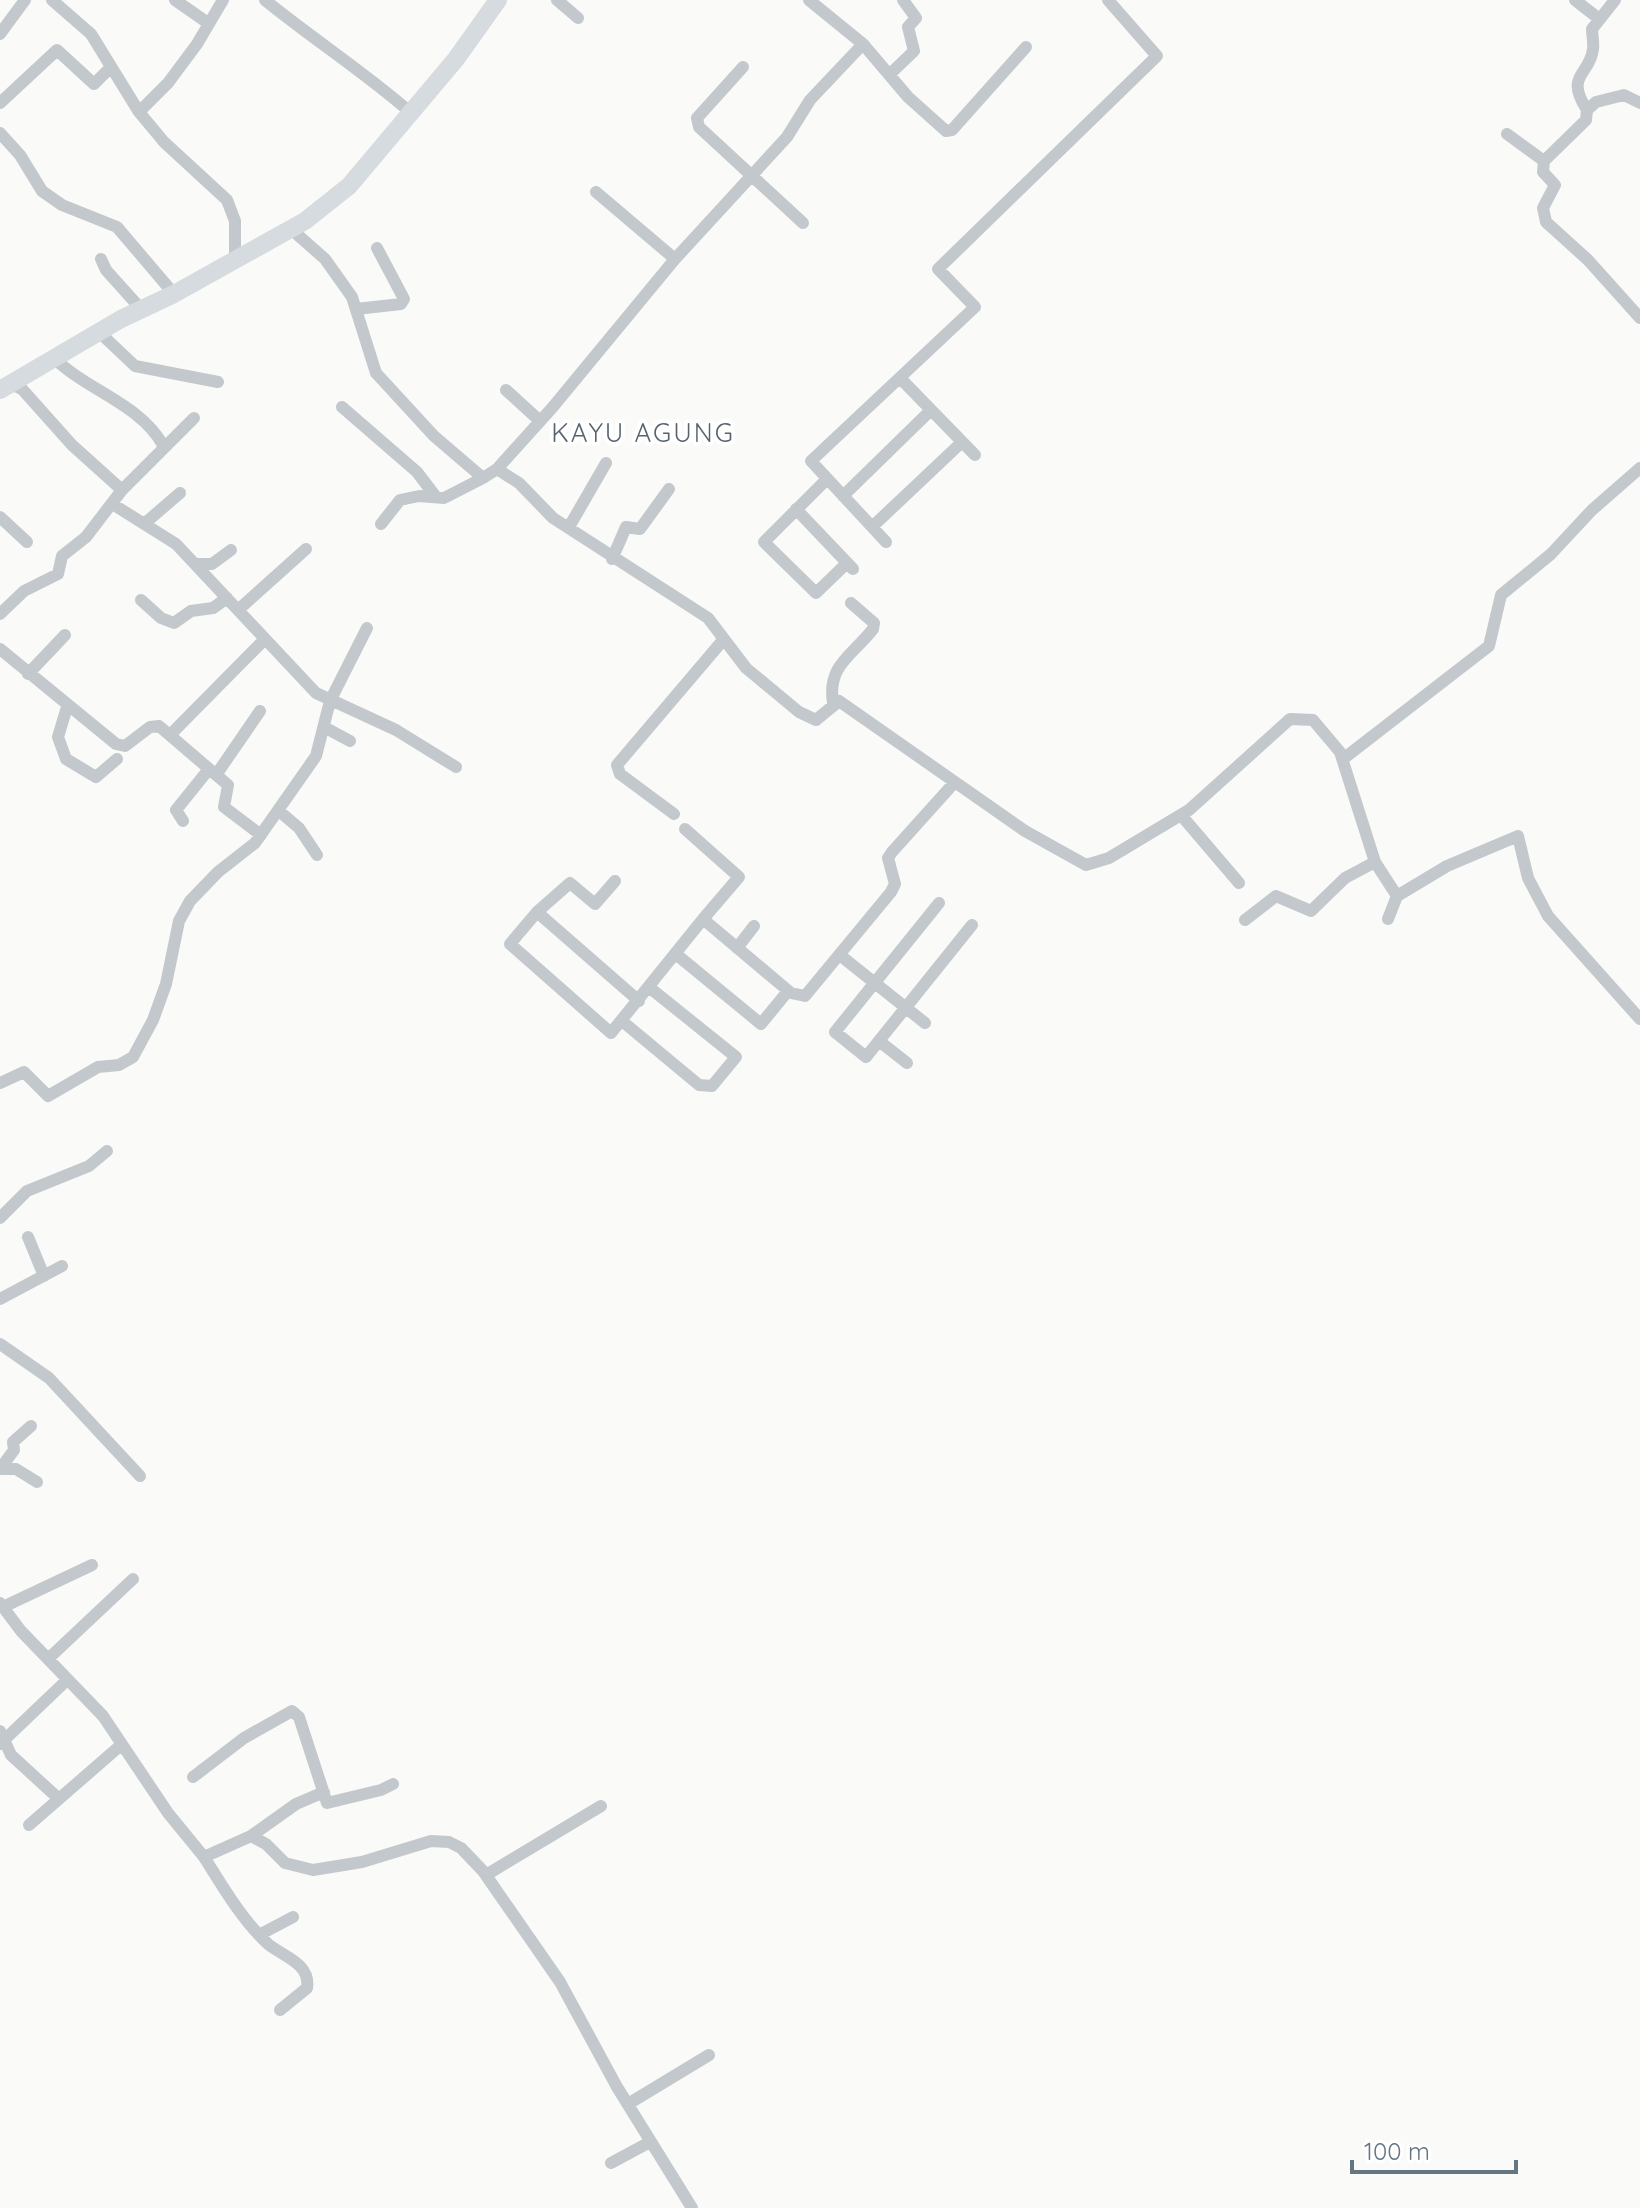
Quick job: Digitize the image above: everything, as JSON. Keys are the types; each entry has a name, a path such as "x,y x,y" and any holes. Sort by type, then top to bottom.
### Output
{"street":[{"path":"0,34 25,0"},
{"path":"52,0 91,34 139,112 164,142 227,200 235,221 235,258"},
{"path":"175,0 208,23"},
{"path":"139,112 168,83 223,0"},
{"path":"265,0 328,51 360,69 410,112"},
{"path":"6,387 53,357 291,229 349,186 456,59 497,0"},
{"path":"557,0 578,18"},
{"path":"809,0 863,44 938,126 949,130 1026,47"},
{"path":"890,74 914,51 908,27 916,18 915,13 903,0"},
{"path":"886,542 811,461 975,307 938,269 1157,56 1108,0"},
{"path":"1575,0 1598,18"},
{"path":"1615,0 1592,29 1594,47 1578,77 1578,97 1587,110 1586,120 1544,161 1543,172 1555,185 1543,208 1546,222 1588,260 1640,318"},
{"path":"381,524 400,500 456,495 497,469 675,259 787,137 810,100 863,44"},
{"path":"0,103 57,50 94,84 111,67"},
{"path":"743,67 697,118 703,133 803,223"},
{"path":"1587,110 1596,102 1624,95 1640,103"},
{"path":"0,133 20,155 42,191 62,205 117,227 174,294"},
{"path":"1507,134 1544,161"},
{"path":"596,192 675,259"},
{"path":"291,229 325,259 356,309 376,373 434,436 483,478"},
{"path":"356,309 401,304 404,299 377,248"},
{"path":"101,259 106,270 141,309"},
{"path":"99,332 135,366 218,382"},
{"path":"53,357 83,382 134,412 163,445"},
{"path":"900,378 975,455"},
{"path":"6,387 22,389 72,445 122,490"},
{"path":"506,390 540,421"},
{"path":"342,407 417,472 436,497"},
{"path":"843,496 931,410"},
{"path":"0,614 24,591 58,574 62,556 86,537 114,505 122,490 163,445 194,418"},
{"path":"872,527 962,442"},
{"path":"569,527 606,463"},
{"path":"1343,759 1489,646 1501,595 1540,564 1592,510 1640,468"},
{"path":"497,469 519,483 553,518 612,559 708,618 746,668 811,720 839,701 1025,831 1091,866 1181,815 1227,778 1290,719 1299,717 1319,724 1343,759 1375,862 1397,896"},
{"path":"796,509 850,566 816,593 764,542 796,509 827,479"},
{"path":"612,559 626,527 640,529 669,489"},
{"path":"144,524 180,493"},
{"path":"114,505 176,544 309,687 330,701 396,730 456,767"},
{"path":"0,517 27,542"},
{"path":"238,610 306,549"},
{"path":"195,564 212,564 231,550"},
{"path":"141,600 161,618 174,623 191,611 213,608 227,598"},
{"path":"833,703 830,685 834,673 873,629 874,623 851,603"},
{"path":"0,1083 24,1072 48,1096 98,1067 119,1065 133,1057 153,1020 166,984 179,921 190,901 261,835 316,756 330,701 367,628"},
{"path":"28,674 65,635"},
{"path":"674,814 620,774 617,765 724,639"},
{"path":"170,735 264,640"},
{"path":"0,649 67,707 121,746 156,725 230,788 225,809 261,835"},
{"path":"67,707 58,737 66,759 96,777 117,759"},
{"path":"183,821 176,810 213,772 260,711"},
{"path":"324,727 350,741"},
{"path":"703,919 788,991 798,996 812,992 891,892 895,884 888,858 892,852 954,783"},
{"path":"279,811 299,828 317,855"},
{"path":"1181,815 1239,883"},
{"path":"615,881 595,904 570,883 537,912 510,944 611,1033 739,877 685,829"},
{"path":"1388,919 1397,896 1447,866 1518,836 1528,878 1548,916 1640,1019"},
{"path":"1245,920 1276,896 1311,911 1345,878 1375,862"},
{"path":"939,903 835,1032 866,1057 972,925"},
{"path":"537,912 639,1001"},
{"path":"737,948 754,926"},
{"path":"677,955 761,1024 788,991"},
{"path":"841,956 925,1023"},
{"path":"622,1021 699,1085 712,1086 736,1057 650,988"},
{"path":"879,1041 907,1063"},
{"path":"0,1218 27,1191 89,1166 107,1151"},
{"path":"28,1237 44,1276"},
{"path":"0,1299 62,1266"},
{"path":"0,1344 49,1378 140,1476"},
{"path":"0,1469 14,1450 15,1439 31,1426"},
{"path":"0,1469 16,1469 37,1482"},
{"path":"92,1565 1,1605 103,1716 259,1935 272,1947 291,1955 308,1981 307,1988 280,2010"},
{"path":"48,1659 133,1579"},
{"path":"58,1798 11,1755 2,1739 67,1680"},
{"path":"193,1777 252,1733 292,1711 299,1717 327,1803 381,1790 393,1784"},
{"path":"29,1825 121,1745"},
{"path":"204,1857 251,1836 296,1804 324,1792"},
{"path":"486,1875 601,1806"},
{"path":"251,1836 266,1844 285,1863 313,1870 362,1862 441,1840 461,1848 486,1875 560,1982 650,2142 692,2208"},
{"path":"259,1935 293,1917"},
{"path":"628,2104 709,2055"},
{"path":"611,2163 650,2142"}],"district":[{"name":"KAYU AGUNG","path":"643,432"}]}
